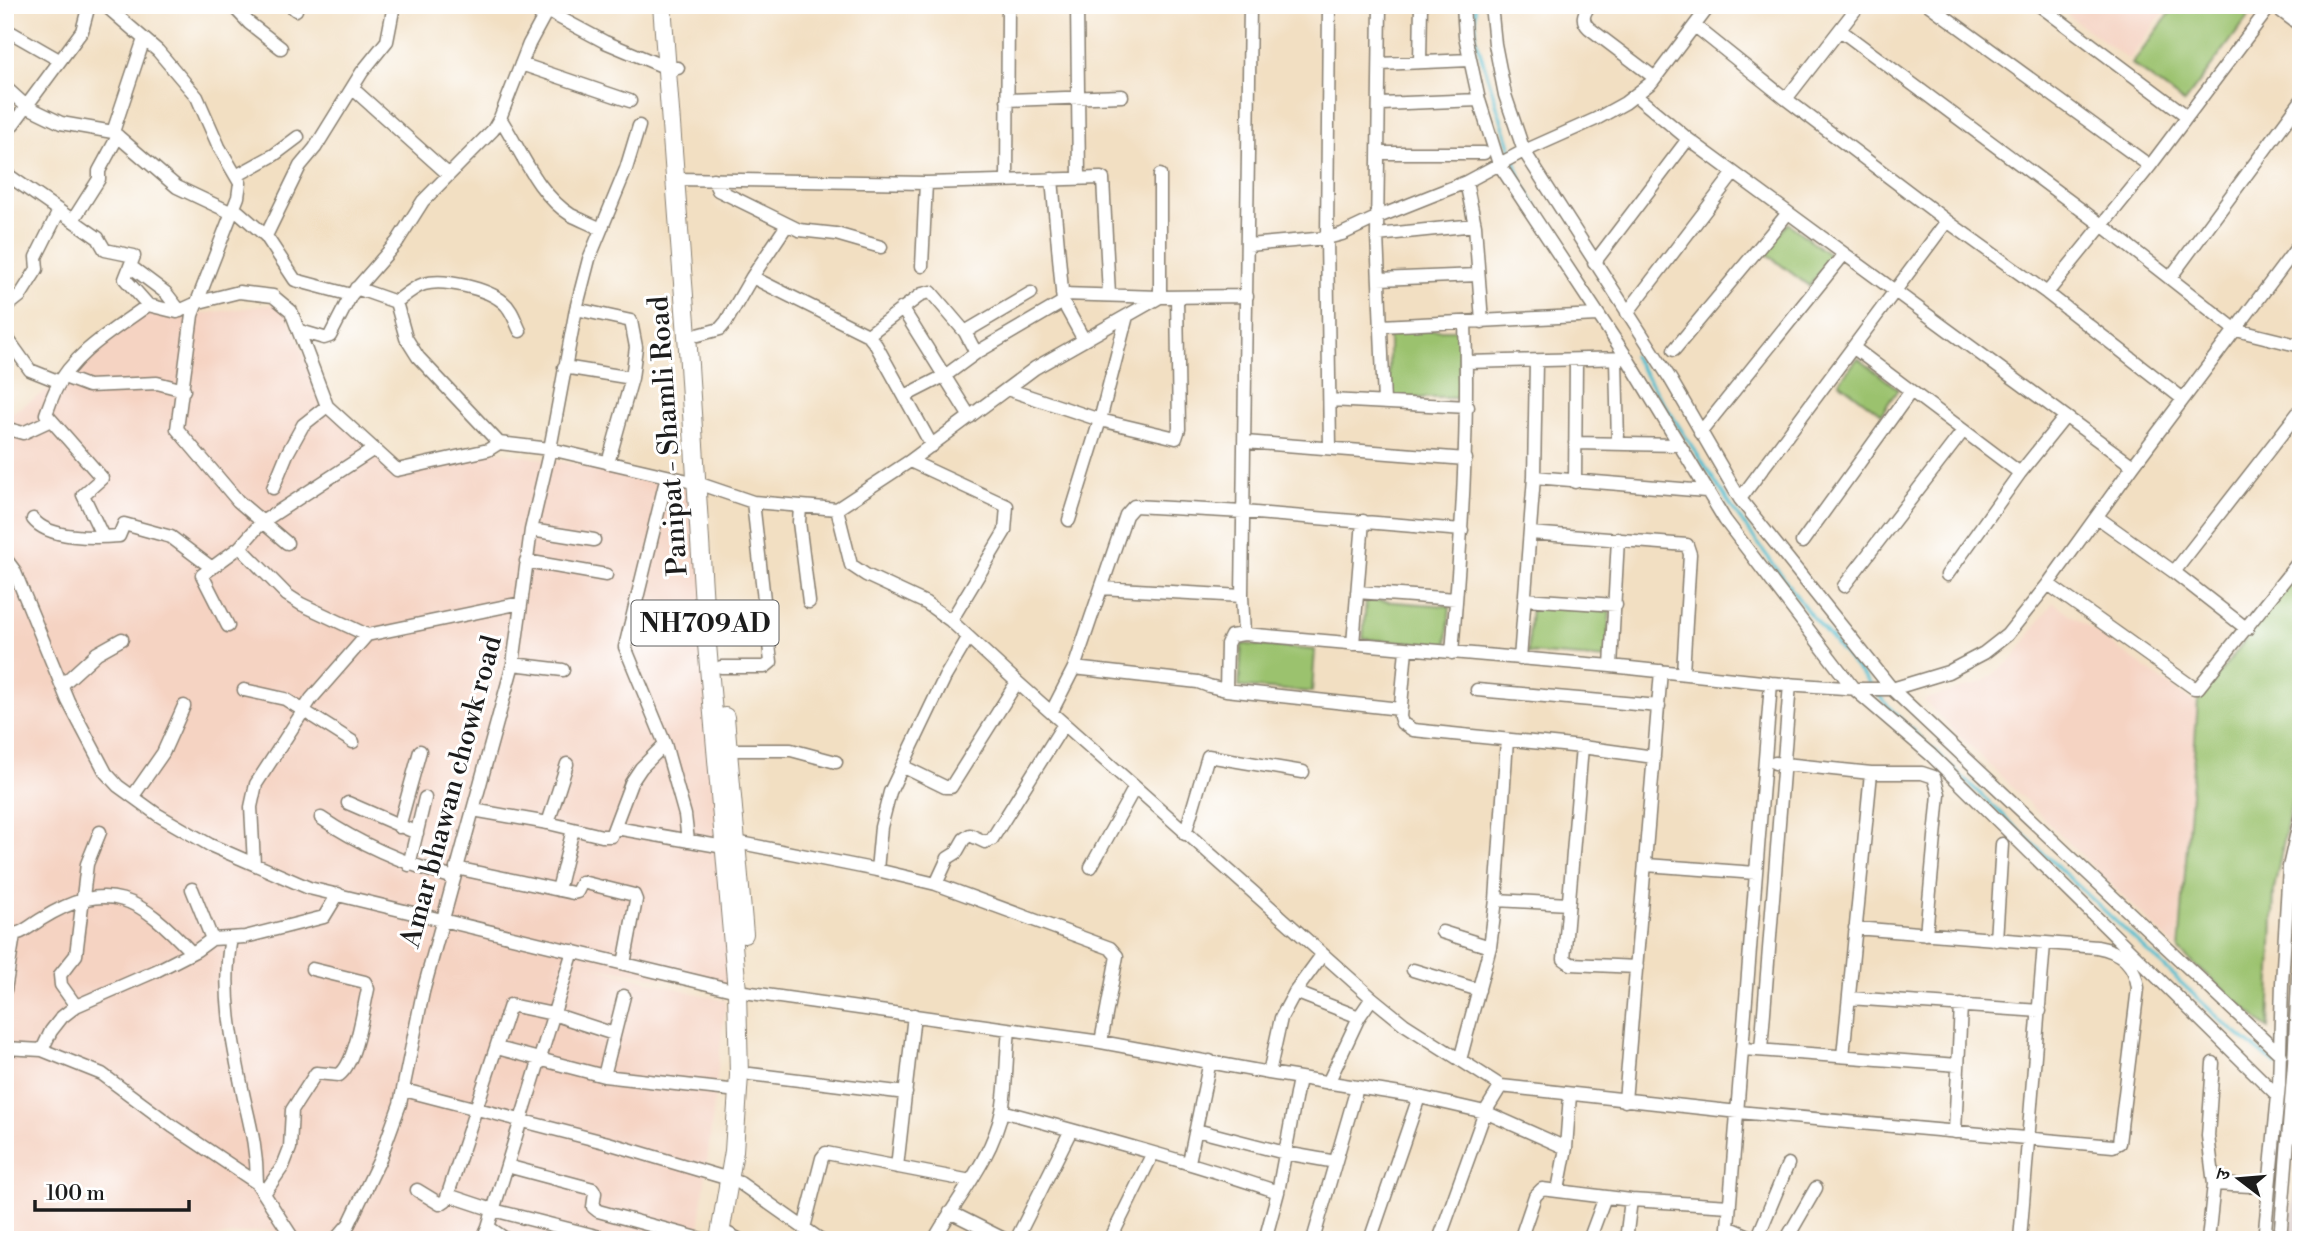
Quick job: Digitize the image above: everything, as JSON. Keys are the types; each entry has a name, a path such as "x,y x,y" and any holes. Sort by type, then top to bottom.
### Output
{"highway":[{"name":"Panipat - Shamli Road","path":"662,5 672,68 703,484 728,750 730,844"},
{"name":"Panipat - Shamli Road","path":"672,68 674,5"},
{"name":"Panipat - Shamli Road","path":"681,179 698,335 705,621 730,844 750,1073 745,1152 734,1181"},
{"name":"Panipat - Shamli Road","path":"728,1237 734,1181 743,991"}],"street":[{"path":"5,135 82,31 89,5"},
{"path":"101,5 106,6 158,51 197,97 219,147 240,183 233,211 192,315 177,429 238,501 287,543"},
{"path":"232,5 249,23 281,48"},
{"path":"266,236 300,166 387,41 394,5"},
{"path":"1007,180 1008,5"},
{"path":"1077,5 1079,178"},
{"path":"1244,635 1242,596 1250,5"},
{"path":"1329,5 1329,447"},
{"path":"1380,5 1381,104 1377,235 1384,402"},
{"path":"1420,62 1421,5"},
{"path":"1463,5 1465,36 1484,153 1496,165 1597,315 1621,358 1725,520 1856,688 1931,755 2282,1093"},
{"path":"1491,5 1505,95 1522,152 1671,380 1740,499 1887,689 2281,1055"},
{"path":"1248,245 1327,238 1342,234 1466,182 1522,152 1596,119 1636,96 1656,78 1710,5"},
{"path":"1786,99 1859,5"},
{"path":"1929,5 2150,166"},
{"path":"2047,293 2150,166 2272,5 2301,26"},
{"path":"2040,6 2187,116"},
{"path":"300,331 324,338 330,336 353,292 397,242 423,201 487,136 500,118 521,64 549,8 606,43 672,68"},
{"path":"1584,8 1583,20 1589,29 1656,78"},
{"path":"1695,26 1786,99 2047,293 2183,399"},
{"path":"5,29 59,60"},
{"path":"1840,30 2103,226 2236,330 2301,346"},
{"path":"73,220 99,179 99,171 116,134 144,39"},
{"path":"1380,64 1470,60"},
{"path":"521,64 631,101"},
{"path":"5,87 26,106 61,122 116,134 177,187 233,211 266,236 295,279 396,302 423,284 458,285 479,290 504,303 510,309 520,331"},
{"path":"352,88 448,174"},
{"path":"1007,100 1122,96"},
{"path":"1636,96 1688,139 2133,466"},
{"path":"1381,104 1477,100"},
{"path":"1477,100 1496,165"},
{"path":"2170,278 2301,101"},
{"path":"500,118 533,174 549,195 569,214 601,229"},
{"name":"Amar bhawan chowk road","path":"335,1240 349,1224 380,1159 404,1090 417,1014 513,664 531,530 550,449 576,309 589,258 626,169 639,126"},
{"path":"236,176 274,155 298,137"},
{"path":"1594,263 1688,139"},
{"path":"1380,153 1484,153"},
{"path":"5,173 99,238 105,250 134,256 125,279 148,304 177,312 199,302 239,292 273,296 291,311 327,406 397,470 488,450 499,443 550,449 703,484 753,502 837,509 932,446 1035,368 1160,297"},
{"path":"1627,313 1734,173"},
{"path":"1160,174 1160,297"},
{"path":"681,179 926,183 1099,177 1103,179 1109,295"},
{"path":"713,179 718,190 787,225 807,233 836,234 881,247"},
{"path":"1052,179 1062,298 1084,340"},
{"path":"1466,182 1475,225 1482,322"},
{"path":"922,266 926,183"},
{"path":"5,308 20,296 37,269 36,257 59,211"},
{"path":"1674,350 1788,213"},
{"path":"1740,499 1947,221"},
{"path":"698,335 723,326 787,225"},
{"path":"1377,235 1475,225"},
{"path":"1226,690 1227,644 1231,636 1244,635 1611,666 1771,683 1856,688 1887,689 1948,672 1995,646 2048,584 2183,399 2298,251"},
{"path":"1700,433 1844,254"},
{"path":"130,266 166,293 180,311"},
{"path":"1379,279 1478,275"},
{"path":"752,277 868,335 932,446"},
{"path":"868,335 926,292 933,292 965,332 976,353"},
{"path":"965,332 1031,293"},
{"path":"905,396 946,375 1062,298 1109,295 1247,296"},
{"path":"1007,389 1100,420 1177,437 1177,297"},
{"path":"396,302 406,338 418,357 499,443"},
{"path":"103,537 83,495 102,478 46,414 62,379 94,345 148,304"},
{"path":"902,308 970,417"},
{"path":"576,309 632,322 636,347 632,378 608,463"},
{"path":"1381,326 1597,315"},
{"path":"1069,520 1100,420 1127,316"},
{"path":"1451,653 1466,458 1468,407 1465,322"},
{"path":"5,335 30,370 88,386 157,383 184,390"},
{"path":"1854,348 2020,473"},
{"path":"1466,362 1621,358"},
{"path":"1618,444 1621,358"},
{"path":"1575,482 1576,360"},
{"path":"1520,659 1531,533 1536,361"},
{"path":"564,367 632,378"},
{"path":"1802,542 1911,391"},
{"path":"1330,400 1468,407"},
{"path":"273,488 286,454 303,425 327,406"},
{"path":"2175,572 2301,409"},
{"path":"1947,575 2020,473 2065,417"},
{"path":"5,428 23,433 51,420"},
{"path":"1844,586 1963,431"},
{"path":"1245,442 1466,458"},
{"path":"1576,443 1678,445"},
{"path":"228,626 202,575 240,547 262,522 374,449"},
{"path":"910,461 1007,506 1004,531 951,621"},
{"path":"667,476 625,647 664,744 685,815 688,841"},
{"path":"1534,477 1706,491"},
{"path":"721,667 765,667 771,662 753,502"},
{"path":"800,506 799,522 809,603"},
{"path":"1052,711 1074,668 1126,515 1134,506 1462,530"},
{"path":"837,509 851,565 866,575 926,603 951,621 1185,834 1372,998 1404,1024 1501,1086 1738,1112 2113,1146 2119,1143 2138,988 2136,975 2121,955 2097,947 1855,928"},
{"path":"2097,517 2175,572 2247,628"},
{"path":"33,519 39,526 76,537 119,536 124,524 170,537 212,568"},
{"path":"1353,644 1363,521"},
{"path":"531,530 594,540"},
{"path":"1531,533 1680,543 1689,547 1683,673"},
{"path":"1611,666 1618,539"},
{"path":"240,547 287,595 367,635 521,603"},
{"path":"5,558 14,569 68,701 106,774 158,815 210,845 309,888 743,991 1101,1042 1419,1097 1485,1112 1566,1148"},
{"path":"2048,584 2194,688 2199,688 2301,559"},
{"path":"526,561 607,575"},
{"path":"1101,588 1242,596"},
{"path":"1357,592 1456,599"},
{"path":"1524,599 1616,605"},
{"path":"254,864 250,807 256,784 302,711 367,635"},
{"path":"877,870 885,808 945,677 968,638"},
{"path":"63,684 97,653 122,639"},
{"path":"1406,649 1402,723 1413,730 1654,757"},
{"path":"513,664 563,670"},
{"path":"1074,668 1200,682 1209,687 1226,690 1401,709"},
{"path":"1625,1101 1661,671"},
{"path":"902,766 951,788 1017,682"},
{"path":"1771,683 1728,1234 1757,1239 1788,1164"},
{"path":"1761,1050 1790,684"},
{"path":"244,690 285,699 353,743"},
{"path":"1478,690 1658,706"},
{"path":"133,796 163,753 184,706"},
{"path":"936,884 948,859 958,851 966,837 970,835 985,842 992,839 1064,724"},
{"path":"1460,1059 1490,947 1496,900 1507,740"},
{"path":"473,810 608,836 613,834 631,783 664,744"},
{"path":"1582,747 1563,953 1567,963 1637,968"},
{"path":"728,750 791,750 836,762"},
{"path":"399,827 420,751"},
{"path":"1185,834 1208,755 1303,772"},
{"path":"1764,762 1871,773 1922,773 1934,777 1939,794 1926,934"},
{"path":"548,823 567,764"},
{"path":"1843,1056 1871,773"},
{"path":"1091,867 1135,787"},
{"path":"410,865 425,798"},
{"path":"348,803 417,833"},
{"path":"2280,1240 2294,1137 2282,1093 2282,984 2290,867 2301,814"},
{"path":"321,818 340,831 410,865 576,893 583,882 634,895 636,900 624,964"},
{"path":"615,828 688,841 730,844 877,870 936,884 1114,950 1117,956 1101,1042"},
{"path":"558,890 573,829"},
{"path":"76,1006 61,985 60,979 62,970 76,955 87,864 100,832"},
{"path":"1996,940 2002,844"},
{"path":"1646,865 1756,873"},
{"path":"192,889 212,939"},
{"path":"42,1050 57,1024 76,1006 191,953 212,939 244,937 324,917 338,894"},
{"path":"5,990 9,934 65,904 82,899 98,897 125,900 155,918 191,953"},
{"path":"1496,900 1568,904"},
{"path":"2264,1240 2273,1135 2282,1093 2294,1064 2301,915"},
{"path":"1442,932 1490,947"},
{"path":"231,938 227,988 236,1059 256,1144 261,1188"},
{"path":"2020,1240 2044,944"},
{"path":"481,1240 488,1227 573,951"},
{"path":"1269,1073 1281,1018 1295,992 1322,955"},
{"path":"261,1188 285,1160 291,1142 290,1115 300,1095 316,1073 339,1075 345,1071 368,989 365,982 313,969"},
{"path":"1413,970 1479,990"},
{"path":"1295,992 1359,1017"},
{"path":"604,1076 624,996"},
{"path":"1328,1083 1359,1017 1372,998"},
{"path":"1849,998 2040,1011"},
{"path":"1955,1132 1961,1005"},
{"path":"416,1190 440,1204 445,1202 510,1006 553,1014 614,1034"},
{"path":"897,1167 914,1015"},
{"path":"934,1240 989,1149 1002,1111 1009,1030"},
{"path":"5,1048 42,1050 102,1074 261,1188 294,1240"},
{"path":"497,1048 604,1076 738,1091"},
{"path":"1743,1049 1958,1065"},
{"path":"1189,1162 1210,1061"},
{"path":"2208,1240 2214,1184 2208,1136 2213,1063"},
{"path":"750,1073 906,1093"},
{"path":"1265,1240 1278,1192 1299,1078"},
{"path":"1439,1240 1485,1112 1501,1086"},
{"path":"1313,1240 1357,1088"},
{"path":"404,1090 608,1143 734,1181 821,1240"},
{"path":"1558,1190 1566,1148 1570,1095"},
{"path":"1370,1240 1419,1097"},
{"path":"1002,1111 1152,1155 1189,1162 1278,1192"},
{"path":"1016,1240 1071,1130"},
{"path":"1196,1130 1285,1153 1336,1162"},
{"path":"2273,1135 2294,1137"},
{"path":"804,1228 825,1154 971,1181"},
{"path":"1110,1240 1152,1155"},
{"path":"507,1166 593,1189 593,1208 598,1211 705,1240"},
{"path":"2214,1184 2269,1187"},
{"path":"1786,1240 1816,1188"},
{"path":"1520,1240 1538,1192 1542,1189 1630,1200 1730,1206"},
{"path":"448,1195 493,1210 612,1240"},
{"path":"1589,1240 1605,1197"},
{"path":"1626,1240 1630,1200"},
{"path":"950,1212 1006,1240"},
{"path":"488,1227 507,1240"}],"shaded area":[{"path":"2054,5 2169,5 2129,60"},
{"path":"282,303 327,406 397,470 488,450 697,483 737,991 590,966 726,1001 698,1240 285,1240 271,1230 193,1240 5,1240 5,417 60,382 148,305 192,315"},
{"path":"2053,602 2197,705 2177,949 1923,700 1983,682 2013,659"},
{"path":"2301,1123 2301,1240 2290,1240"}],"green space":[{"path":"2176,5 2257,5 2184,103 2132,64"},
{"path":"1788,223 1832,257 1809,286 1765,253"},
{"path":"1389,330 1459,330 1459,398 1389,398"},
{"path":"1858,358 1898,389 1881,414 1839,382"},
{"path":"2301,568 2301,773 2295,785 2274,889 2269,1029 2179,951 2198,701"},
{"path":"1366,600 1450,606 1447,645 1363,639"},
{"path":"1531,605 1610,611 1606,659 1528,653"},
{"path":"1242,644 1315,650 1312,692 1239,687"}],"waterway":[{"path":"1475,5 1476,39 1503,125 1522,182 1550,230"},
{"path":"1633,356 1735,512 1809,613 1870,684"},
{"path":"1877,693 1896,715 2224,1023 2276,1065"}]}
